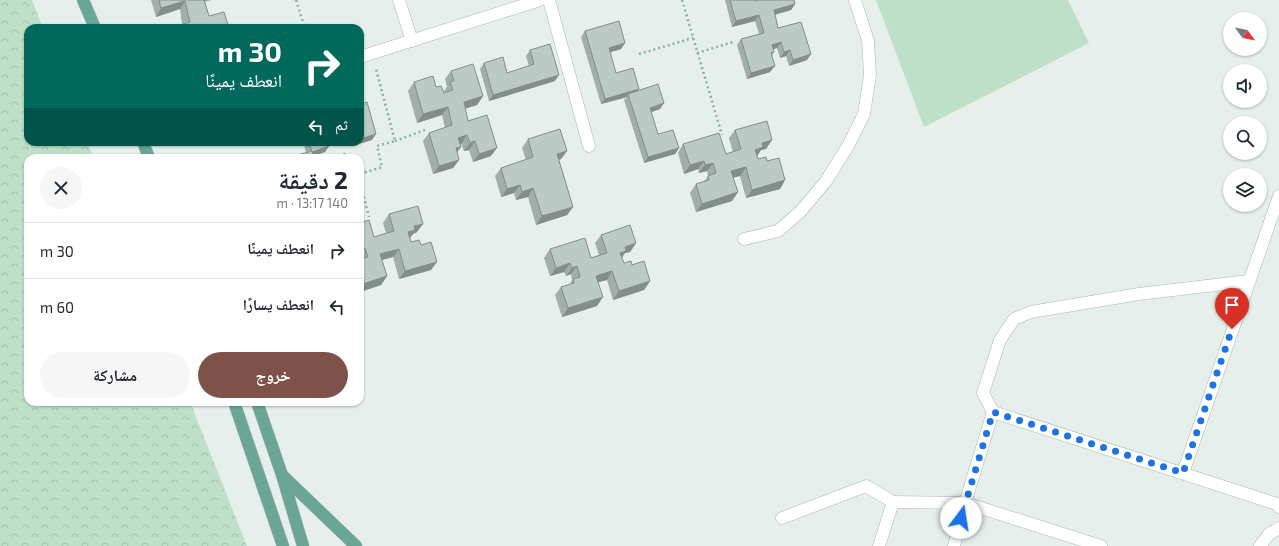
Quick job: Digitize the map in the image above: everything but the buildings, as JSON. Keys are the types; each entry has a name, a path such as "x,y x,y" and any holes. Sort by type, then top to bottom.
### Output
{"main road":[{"path":"83,0 93,24"},
{"path":"235,406 283,546"},
{"path":"257,406 282,475 303,546"},
{"path":"282,475 356,546"}],"street":[{"path":"399,0 412,41"},
{"path":"364,56 540,0"},
{"path":"549,0 589,146"},
{"path":"744,239 778,231 801,211 826,181 848,146 864,114 870,75 868,41 855,0"},
{"path":"1183,473 1279,196"},
{"path":"1249,282 1139,294 1031,312 1014,319 1000,340 983,393 993,412 1277,504 1279,507"},
{"path":"954,546 964,503 993,412"},
{"path":"782,518 866,486 893,502 964,503 1100,546"},
{"path":"879,546 893,502"},
{"path":"1260,546 1269,534 1279,528"}],"path":[{"path":"296,0 304,24"},
{"path":"682,0 722,135"},
{"path":"639,54 693,38"},
{"path":"697,53 732,42"},
{"path":"372,54 396,141"},
{"path":"364,173 382,167 377,146 396,141 425,130"},
{"path":"364,196 370,217"}],"green space":[{"path":"0,0 32,0 41,24 24,24 24,146 89,146 92,154 24,154 24,406 192,406 247,546 0,546"},
{"path":"876,0 1068,0 1089,43 924,127"}],"route":[{"path":"961,518 964,503 993,412 1183,473 1232,329"}]}
